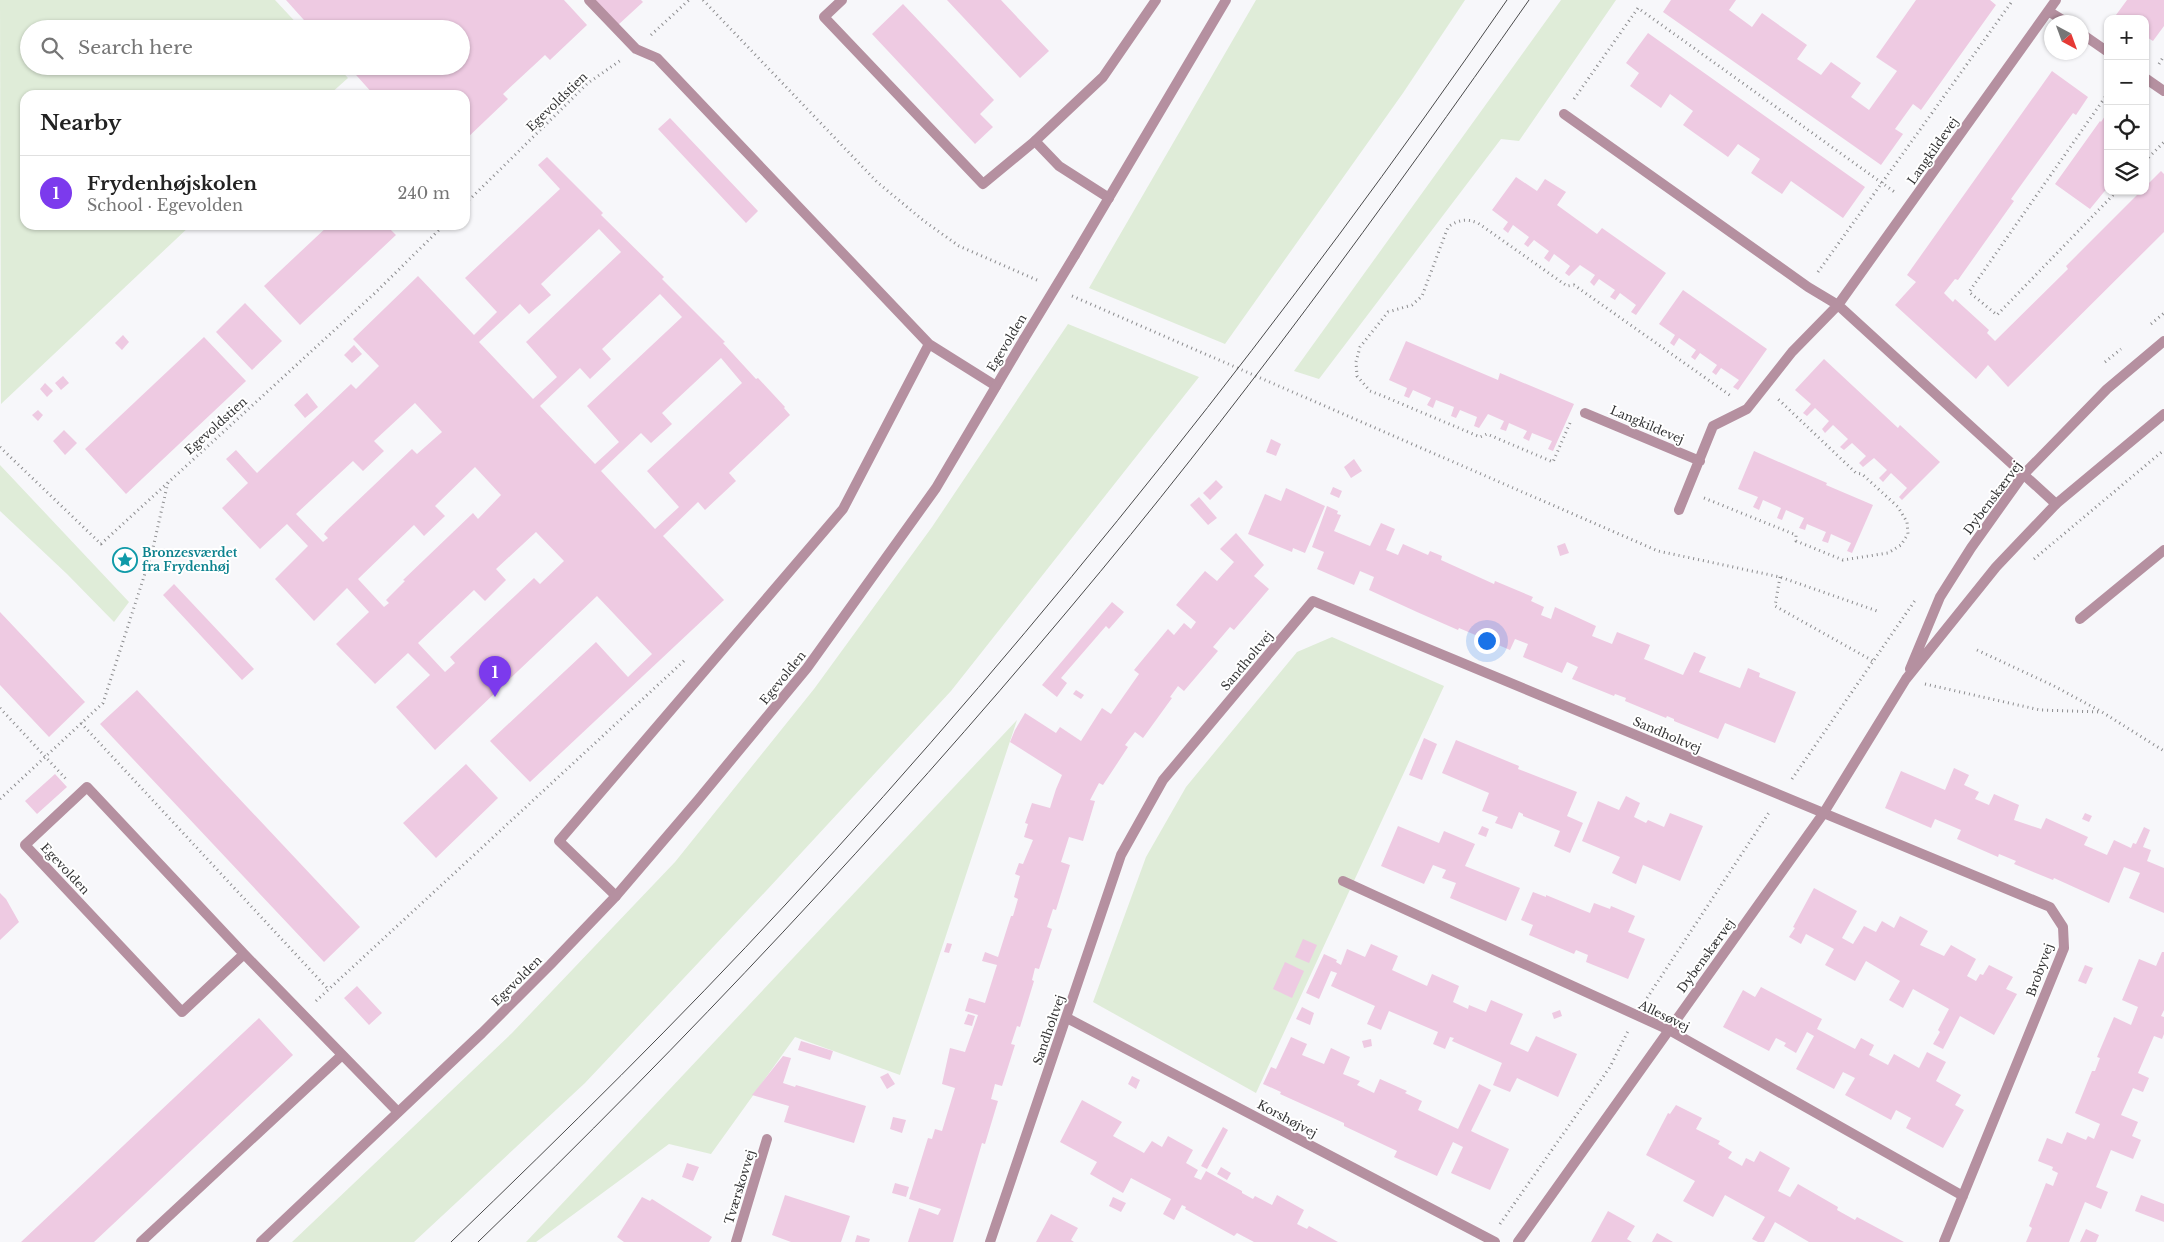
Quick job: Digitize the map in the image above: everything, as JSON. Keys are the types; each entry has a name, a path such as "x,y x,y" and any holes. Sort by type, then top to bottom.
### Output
{"street":[{"path":"589,0 636,49 657,58 929,344 996,386"},
{"path":"842,0 824,17 983,184 1035,141 1103,76 1156,0"},
{"name":"Egevolden","path":"260,1242 496,1020 616,896 807,668 936,488 1226,0"},
{"name":"Langkildevej","path":"1679,510 1713,426 1747,409 1792,352 1838,305 2056,0"},
{"path":"2048,11 2055,15"},
{"path":"2089,39 2104,49"},
{"path":"2149,81 2164,91"},
{"path":"1564,114 1808,287 1838,305 2023,476 2056,504"},
{"path":"1035,141 1059,166 1109,198"},
{"name":"Dybenskærvej","path":"1906,679 1940,596 1970,548 2023,476 2107,389 2164,341"},
{"path":"616,896 559,841 843,509 929,344"},
{"name":"Langkildevej","path":"1585,412 1700,461"},
{"name":"Dybenskærvej","path":"1518,1242 1824,814 1906,679 1996,567 2056,504 2164,414"},
{"path":"2080,619 2164,550"},
{"name":"Sandholtvej","path":"990,1242 1121,855 1164,780 1314,602 1824,814"},
{"path":"80,794 87,787 244,954 398,1112"},
{"name":"Egevolden","path":"80,794 25,845 182,1012 244,954"},
{"name":"Brobyvej","path":"1824,814 2050,907 2063,927 2064,948 1944,1242"},
{"name":"Allesøvej","path":"1343,881 1669,1030 1963,1196"},
{"name":"Korshøjvej","path":"1067,1018 1492,1240"},
{"path":"141,1242 342,1055"},
{"name":"Tværskovvej","path":"736,1242 767,1139"}],"path":[{"name":"Egevoldstien","path":"470,199 588,83 636,49 689,0"},
{"path":"703,0 877,182 924,221 959,246 1041,282"},
{"path":"1808,287 2013,0"},
{"path":"1564,114 1638,8 1911,204"},
{"path":"2104,100 1969,292 1997,315 2113,195"},
{"path":"2149,157 2164,142"},
{"path":"1585,412 1574,413 1553,462 1487,434 1480,437 1370,391 1357,376 1356,362 1360,347 1388,312 1412,305 1422,296 1448,227 1455,222 1469,219 1478,223 1567,286 1574,285 1747,409"},
{"name":"Egevoldstien","path":"0,447 101,544 375,294 439,230"},
{"path":"1068,294 1658,551 1780,577 1880,612"},
{"path":"2150,325 2164,313"},
{"path":"2101,366 2122,348"},
{"path":"1687,491 1796,536 1796,541 1843,560 1888,553 1901,545 1908,534 1908,522 1898,507 1862,474 1856,473 1764,387"},
{"path":"2029,563 2164,450"},
{"path":"0,799 103,703 152,552 169,482"},
{"path":"1780,577 1775,606 1873,661"},
{"path":"1492,1240 1610,1067 1636,1015 1780,796 1917,598"},
{"path":"1977,650 2054,686 2102,712 2164,751"},
{"path":"302,1013 692,654"},
{"path":"1906,679 2040,710 2102,712"},
{"path":"0,708 80,794"},
{"path":"81,723 328,989"}],"green space":[{"path":"0,0 275,0 294,20 20,20 20,75 345,75 348,78 335,90 20,90 20,230 186,230 1,404"},
{"path":"1256,0 1465,0 1403,93 1225,344 1089,288"},
{"path":"1561,0 1616,0 1519,141 1501,139 1319,379 1294,371"},
{"path":"1068,324 1199,377 951,691 585,1083 414,1242 292,1242 512,1033 675,862 814,689 932,527"},
{"path":"0,465 129,602 114,622 67,574 0,511"},
{"path":"1332,637 1444,686 1256,1093 1093,1002 1146,857 1186,787 1297,652"},
{"path":"1017,720 900,1075 795,1037 711,1154 669,1144 536,1242 526,1242"}],"building":[{"path":"286,0 564,0 587,25 550,60 545,55 503,94 508,99 470,135 470,90 370,90 356,75 470,75 470,20 304,20"},
{"path":"595,0 641,0 643,2 618,25"},
{"path":"947,0 1001,0 1049,51 1020,78"},
{"path":"1671,0 1736,0 1729,10 1752,27 1762,13 1807,45 1797,59 1821,75 1831,62 1861,83 1851,97 1869,110 1897,71 1876,57 1916,0 1990,0 1996,5 1921,110 1913,104 1895,129 1903,134 1881,165 1663,12"},
{"path":"2127,0 2164,0 2164,26 2153,41 2149,38 2149,15 2116,15"},
{"path":"903,4 994,100 980,114 993,127 975,144 872,34"},
{"path":"1648,33 1865,187 1843,218 1791,181 1782,194 1751,173 1760,159 1738,144 1728,157 1683,125 1693,111 1670,94 1661,108 1630,86 1639,73 1626,63"},
{"path":"2052,71 2088,97 2076,115 2073,113 2011,199 2014,201 1958,280 1955,279 1944,293 1953,302 1955,299 1989,330 1987,333 1995,341 2068,269 2066,266 2137,195 2149,195 2149,183 2161,171 2164,174 2164,232 2008,387 1988,365 1976,379 1895,305 1916,282 1907,275"},
{"path":"670,118 758,211 746,223 658,129"},
{"path":"2104,118 2104,192 2090,209 2055,184"},
{"path":"547,157 603,213 601,215 664,277 662,279 725,342 723,343 785,407 790,415 729,473 736,481 705,510 698,502 663,536 724,600 530,782 490,741 596,642 628,677 652,654 597,596 435,750 396,707 430,675 408,653 375,684 336,644 369,612 347,588 314,621 275,579 308,546 287,524 260,549 222,508 248,483 226,459 236,450 257,473 351,384 356,389 379,366 353,339 418,276 474,335 497,312 465,278 560,189 538,165","holes":["599,229 621,252 526,342 557,377 533,399 479,342 520,304 529,314 551,295 541,284","660,294 682,317 587,406 619,442 595,464 540,406 580,368 590,379 611,359 602,349","721,358 742,383 647,471 679,507 655,529 601,471 641,433 651,443 672,424 662,413","415,403 442,432 417,454 412,449 329,528 324,534 328,538 323,542 296,514 353,461 363,471 384,451 374,441","475,467 501,495 478,519 473,513 403,580 405,581 386,600 389,603 384,607 358,579 414,525 424,536 445,516 435,506","536,532 564,561 540,584 534,578 450,657 455,663 445,672 418,643 474,590 485,601 506,580 496,569"]},
{"path":"1516,177 1537,191 1545,179 1566,192 1557,205 1597,234 1602,228 1666,273 1636,315 1631,312 1636,305 1620,293 1615,300 1610,297 1615,290 1599,279 1594,286 1590,282 1595,275 1580,265 1569,276 1565,273 1570,266 1554,254 1549,262 1544,258 1549,251 1534,240 1528,247 1524,244 1529,237 1513,225 1508,233 1503,229 1508,222 1492,210"},
{"path":"324,230 391,230 396,235 300,325 264,286"},
{"path":"1683,290 1767,349 1738,390 1733,387 1739,380 1721,368 1716,375 1712,372 1717,365 1700,353 1695,360 1691,357 1696,350 1679,338 1674,346 1670,343 1675,335 1659,324"},
{"path":"245,303 282,341 252,370 216,332"},
{"path":"123,335 129,342 122,350 115,343"},
{"path":"204,337 246,381 126,494 85,449"},
{"path":"1406,341 1498,380 1500,373 1574,404 1553,451 1548,449 1552,441 1532,433 1529,441 1523,438 1527,431 1509,423 1506,431 1500,429 1504,421 1488,414 1479,428 1474,426 1477,417 1460,410 1456,418 1451,416 1454,407 1436,400 1433,408 1427,405 1431,398 1413,390 1409,398 1404,396 1407,388 1389,380"},
{"path":"354,345 362,354 352,363 344,355"},
{"path":"1824,359 1898,428 1900,425 1940,462 1902,500 1899,497 1907,488 1891,473 1883,482 1879,478 1887,470 1874,458 1863,467 1859,463 1866,456 1852,443 1844,450 1840,447 1848,439 1833,425 1825,433 1822,429 1829,421 1815,408 1807,416 1803,413 1811,404 1795,390"},
{"path":"63,376 69,383 61,390 55,383"},
{"path":"45,383 53,391 47,397 40,389"},
{"path":"307,393 318,407 305,418 294,405"},
{"path":"38,410 43,415 38,421 32,415"},
{"path":"64,430 77,443 65,455 53,441"},
{"path":"1271,439 1281,444 1276,456 1266,452"},
{"path":"1754,451 1873,505 1852,553 1847,551 1851,543 1831,534 1828,543 1822,541 1826,532 1807,524 1805,530 1799,528 1804,518 1786,510 1782,520 1777,518 1781,508 1763,500 1759,510 1753,507 1758,497 1738,489"},
{"path":"1354,459 1362,471 1351,478 1344,467"},
{"path":"1216,480 1223,487 1210,500 1203,493"},
{"path":"1333,487 1342,491 1339,498 1330,494"},
{"path":"1286,488 1325,506 1305,553 1293,548 1292,552 1248,534 1265,494 1281,501"},
{"path":"1199,497 1217,518 1208,525 1190,505"},
{"path":"1327,506 1338,511 1337,514 1341,515 1334,531 1370,546 1381,523 1395,529 1386,550 1398,555 1403,544 1428,555 1430,551 1442,556 1441,560 1494,584 1495,581 1533,597 1531,601 1544,607 1541,615 1551,619 1555,607 1596,626 1592,636 1612,644 1617,632 1650,645 1644,659 1683,675 1694,652 1706,657 1699,672 1740,688 1748,668 1760,673 1759,677 1796,692 1775,743 1725,723 1718,739 1674,721 1674,719 1667,716 1666,718 1625,701 1626,698 1615,694 1614,696 1572,679 1578,667 1567,662 1562,673 1523,657 1528,644 1515,639 1510,650 1459,628 1458,630 1369,590 1374,577 1360,571 1354,585 1317,569 1324,552 1312,547"},
{"path":"1236,533 1264,565 1254,576 1269,589 1234,630 1230,627 1213,647 1218,651 1184,691 1178,686 1170,697 1172,698 1143,738 1135,732 1125,745 1128,747 1103,785 1099,783 1090,800 1095,801 1083,841 1069,837 1061,862 1070,865 1056,910 1053,909 1047,927 1052,929 1039,969 1035,968 1032,980 1034,981 1020,1027 1017,1026 1011,1044 1015,1045 1002,1086 995,1084 991,1099 998,1101 985,1144 982,1143 953,1242 908,1242 919,1208 938,1215 941,1209 909,1199 928,1138 932,1139 935,1129 942,1131 955,1088 942,1084 950,1048 965,1052 978,1015 965,1011 969,998 985,1003 997,965 982,961 985,952 998,957 1011,916 1013,916 1018,899 1014,897 1020,876 1015,874 1019,863 1023,864 1033,840 1024,837 1028,824 1025,823 1032,803 1050,808 1062,775 1010,742 1015,730 1025,713 1056,733 1060,727 1081,741 1102,708 1111,714 1139,674 1134,670 1168,629 1174,635 1184,623 1191,629 1196,622 1176,605 1205,571 1217,581 1234,562 1220,549"},
{"path":"1565,543 1569,553 1560,556 1557,546"},
{"path":"174,584 254,669 242,680 163,595"},
{"path":"1112,602 1124,612 1109,629 1106,626 1061,678 1067,683 1057,697 1042,685"},
{"path":"0,612 85,702 49,737 0,685"},
{"path":"137,690 360,927 324,962 100,724"},
{"path":"1076,690 1084,695 1081,699 1073,694"},
{"path":"1424,738 1437,744 1422,780 1409,775"},
{"path":"1456,740 1519,766 1518,769 1577,792 1567,816 1583,823 1570,853 1554,846 1560,831 1523,816 1519,812 1512,829 1495,823 1498,817 1482,811 1489,793 1442,773"},
{"path":"466,764 498,798 436,858 403,823"},
{"path":"1954,768 1969,775 1964,785 1979,792 1975,799 1989,805 1994,794 2019,805 2014,820 2041,829 2046,818 2088,837 2084,845 2107,855 2114,840 2131,848 2133,843 2136,844 2144,827 2150,830 2143,847 2151,850 2147,861 2164,868 2164,913 2129,898 2140,873 2124,867 2109,903 2054,878 2053,880 2014,864 2016,861 1999,854 1998,857 1957,839 1961,830 1935,819 1931,828 1885,808 1901,771 1945,790"},
{"path":"55,774 67,787 37,814 25,801"},
{"path":"1626,796 1640,803 1634,817 1646,823 1648,820 1664,827 1670,813 1703,826 1680,881 1643,865 1636,884 1612,873 1620,857 1582,841 1598,801 1619,810"},
{"path":"2085,813 2092,816 2089,822 2082,819"},
{"path":"1398,826 1439,843 1444,831 1475,844 1465,866 1520,888 1506,921 1450,898 1456,883 1442,878 1446,870 1433,865 1424,884 1381,866"},
{"path":"1482,826 1489,829 1486,837 1478,834"},
{"path":"1814,888 1857,911 1842,938 1853,944 1864,926 1876,932 1882,921 1894,928 1900,916 1928,931 1920,945 1944,956 1951,945 1976,959 1967,976 1976,981 1980,974 1983,975 1989,965 2013,977 2006,989 2017,994 1994,1035 1960,1016 1943,1049 1933,1044 1949,1009 1913,989 1903,1008 1889,1000 1900,981 1866,961 1855,981 1825,965 1834,949 1806,934 1801,944 1789,937"},
{"path":"1533,892 1546,897 1546,895 1590,913 1594,903 1610,909 1611,906 1635,916 1628,932 1645,939 1628,979 1586,962 1588,955 1576,950 1574,954 1529,935 1533,925 1521,920"},
{"path":"0,893 6,899 19,922 0,940"},
{"path":"1303,939 1317,945 1309,963 1295,957"},
{"path":"947,943 952,944 949,953 944,952"},
{"path":"1371,944 1398,956 1392,970 1427,986 1432,974 1459,986 1453,1002 1468,1009 1469,1005 1486,1012 1491,1000 1523,1014 1510,1044 1528,1052 1536,1036 1577,1054 1558,1097 1517,1078 1510,1092 1493,1085 1502,1063 1452,1041 1454,1038 1450,1037 1445,1049 1433,1044 1438,1032 1389,1011 1381,1030 1367,1024 1375,1006 1331,986 1337,973 1331,971 1319,999 1306,993 1324,954 1337,960 1336,962 1341,965 1347,949 1365,957"},
{"path":"2162,952 2164,952 2164,1010 2161,1016 2164,1017 2164,1034 2162,1039 2154,1036 2138,1073 2149,1078 2143,1092 2133,1088 2121,1115 2138,1122 2132,1136 2141,1140 2133,1159 2111,1150 2096,1187 2108,1192 2101,1209 2085,1202 2069,1242 2026,1242 2032,1228 2029,1226 2046,1183 2053,1186 2058,1173 2052,1170 2053,1167 2038,1161 2047,1138 2062,1144 2067,1132 2086,1140 2088,1136 2094,1139 2100,1124 2075,1113 2092,1071 2095,1071 2100,1058 2097,1057 2114,1017 2131,1025 2138,1007 2122,1000 2139,959 2156,966"},
{"path":"1285,962 1304,971 1292,998 1273,989"},
{"path":"2085,965 2093,968 2086,984 2078,981"},
{"path":"357,986 382,1013 369,1025 344,998"},
{"path":"1761,987 1822,1019 1817,1029 1855,1049 1861,1038 1874,1045 1869,1055 1888,1065 1894,1054 1919,1068 1927,1052 1946,1062 1936,1081 1961,1095 1955,1105 1964,1110 1943,1148 1906,1128 1911,1118 1896,1110 1891,1120 1845,1095 1855,1078 1843,1072 1834,1089 1796,1069 1814,1036 1807,1032 1796,1053 1784,1046 1786,1043 1776,1038 1769,1051 1723,1027 1743,990 1755,997"},
{"path":"1302,1007 1314,1013 1310,1025 1296,1019"},
{"path":"1560,1010 1562,1016 1554,1019 1552,1013"},
{"path":"968,1014 975,1016 972,1026 964,1024"},
{"path":"259,1018 293,1055 94,1242 21,1242"},
{"path":"1291,1037 1307,1044 1302,1055 1324,1064 1331,1048 1350,1057 1343,1074 1360,1081 1357,1085 1374,1093 1380,1079 1407,1091 1405,1093 1422,1101 1418,1110 1458,1129 1479,1084 1491,1090 1471,1131 1509,1149 1490,1190 1451,1173 1463,1147 1453,1142 1437,1176 1394,1157 1397,1151 1263,1084 1271,1067 1276,1069"},
{"path":"1371,1039 1372,1046 1364,1048 1362,1041"},
{"path":"801,1041 833,1051 830,1060 798,1050"},
{"path":"783,1056 791,1058 783,1083 795,1087 796,1085 866,1106 854,1143 784,1122 789,1106 752,1095"},
{"path":"888,1073 895,1084 887,1089 880,1077"},
{"path":"1132,1076 1140,1080 1136,1089 1128,1084"},
{"path":"1082,1100 1122,1122 1113,1136 1144,1153 1152,1141 1162,1147 1168,1136 1193,1150 1186,1163 1198,1170 1194,1177 1201,1180 1206,1171 1253,1199 1255,1196 1272,1205 1277,1195 1304,1210 1297,1224 1307,1229 1309,1226 1338,1242 1254,1242 1237,1233 1234,1236 1185,1209 1186,1207 1182,1205 1174,1220 1163,1214 1171,1199 1131,1178 1123,1193 1090,1174 1097,1162 1060,1142"},
{"path":"1676,1105 1702,1118 1696,1129 1720,1141 1718,1144 1732,1152 1728,1158 1742,1166 1746,1158 1754,1162 1760,1151 1790,1168 1778,1191 1790,1197 1798,1184 1838,1207 1837,1210 1855,1220 1857,1217 1904,1242 1809,1242 1775,1222 1764,1242 1758,1242 1752,1239 1765,1217 1725,1195 1713,1217 1683,1201 1695,1181 1646,1155 1668,1113 1670,1114"},
{"path":"893,1117 906,1120 902,1133 890,1129"},
{"path":"1223,1127 1228,1130 1207,1169 1201,1166"},
{"path":"687,1163 699,1167 693,1181 682,1177"},
{"path":"1221,1167 1231,1173 1227,1180 1217,1174"},
{"path":"895,1183 909,1187 906,1197 892,1193"},
{"path":"785,1195 850,1216 841,1242 791,1242 772,1235"},
{"path":"2141,1195 2164,1204 2164,1222 2135,1211"},
{"path":"642,1197 650,1201 652,1199 712,1237 709,1242 624,1242 617,1237"},
{"path":"1113,1197 1126,1203 1121,1212 1109,1206"},
{"path":"1608,1211 1635,1226 1627,1239 1632,1242 1591,1242"},
{"path":"1051,1214 1078,1228 1071,1240 1074,1242 1036,1242"},
{"path":"2086,1229 2099,1235 2096,1242 2080,1242"},
{"path":"1657,1233 1673,1242 1652,1242"},
{"path":"857,1235 870,1239 869,1242 855,1242"}],"tram line":[{"path":"451,1242 621,1075 746,947 883,797 978,688 1072,577 1252,350 1339,235 1507,0"},
{"path":"478,1242 708,1012 856,853 1000,691 1131,534 1249,385 1363,232 1529,0"}],"place":[{"name":"Bronzesværdet fra Frydenhøj","path":"125,560"},
{"name":"Frydenhøjskolen","path":"495,697"}]}
